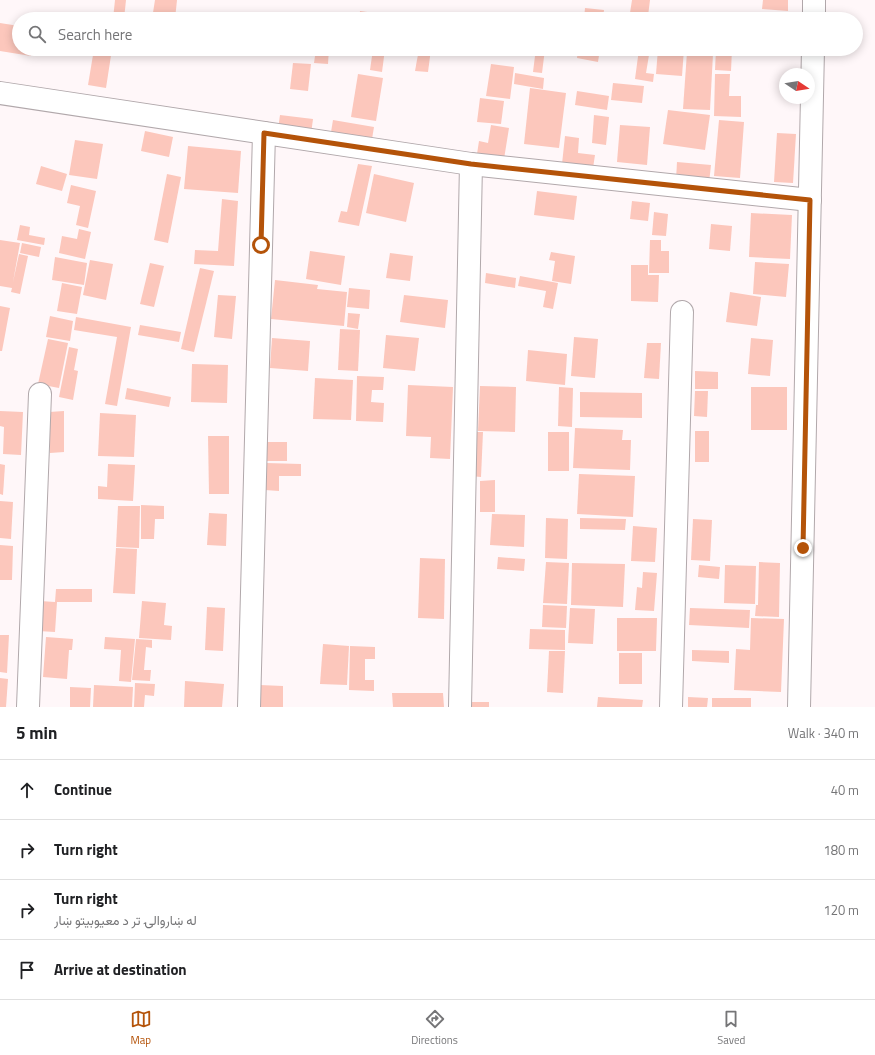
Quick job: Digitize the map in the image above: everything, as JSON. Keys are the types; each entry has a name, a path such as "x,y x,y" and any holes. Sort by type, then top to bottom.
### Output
{"street":[{"path":"814,0 814,12"},
{"path":"799,707 813,56"},
{"path":"0,92 471,164 810,200"},
{"path":"249,707 264,133"},
{"path":"460,707 471,164"},
{"path":"671,707 682,312"},
{"path":"28,707 40,394"}],"building":[{"path":"115,0 126,0 125,12 114,12"},
{"path":"155,0 177,0 176,12 153,12"},
{"path":"632,0 650,0 648,12 630,12"},
{"path":"763,0 788,0 788,11 762,9"},
{"path":"585,8 604,10 604,12 585,12"},
{"path":"0,23 12,25 12,53 0,51"},
{"path":"93,56 111,56 106,88 88,85"},
{"path":"315,56 329,56 328,64 314,63"},
{"path":"372,56 384,56 382,72 370,70"},
{"path":"418,56 430,56 428,72 415,71"},
{"path":"535,56 544,56 542,73 533,72"},
{"path":"577,56 599,56 598,62 577,58"},
{"path":"638,56 649,56 646,73 654,74 653,82 635,79"},
{"path":"657,56 683,56 682,76 656,74"},
{"path":"687,56 713,56 710,110 683,109"},
{"path":"716,56 732,56 731,71 715,70"},
{"path":"293,63 311,64 308,91 290,89"},
{"path":"491,64 514,67 510,99 486,96"},
{"path":"515,73 544,78 543,89 514,84"},
{"path":"358,74 383,78 376,121 351,117"},
{"path":"715,74 730,74 729,96 741,96 741,117 714,116"},
{"path":"613,83 644,86 642,103 611,100"},
{"path":"530,88 566,93 559,148 524,144"},
{"path":"577,91 609,96 607,110 575,105"},
{"path":"480,98 504,101 501,124 477,122"},
{"path":"668,110 710,115 705,150 663,144"},
{"path":"280,115 313,119 311,134 278,129"},
{"path":"594,115 609,117 606,145 592,143"},
{"path":"333,120 374,127 371,145 330,138"},
{"path":"719,120 744,122 740,178 714,176"},
{"path":"491,125 509,128 504,159 477,154 479,141 488,143"},
{"path":"620,125 650,127 647,165 617,162"},
{"path":"145,131 173,137 169,157 141,151"},
{"path":"777,133 796,134 793,183 774,182"},
{"path":"565,136 579,138 578,153 595,155 593,168 562,164"},
{"path":"75,140 103,144 97,179 69,175"},
{"path":"188,146 241,151 238,193 184,189"},
{"path":"677,162 711,165 709,183 676,180"},
{"path":"358,164 372,166 359,226 338,222 341,211 347,212"},
{"path":"41,166 67,174 62,191 36,184"},
{"path":"167,174 181,177 168,243 154,240"},
{"path":"374,174 414,183 406,222 366,213"},
{"path":"71,185 96,191 88,228 76,225 80,206 67,203"},
{"path":"537,191 577,196 574,220 534,215"},
{"path":"222,199 238,201 234,266 194,264 195,250 218,251"},
{"path":"632,201 650,203 648,221 630,219"},
{"path":"654,212 668,214 666,236 652,235"},
{"path":"751,213 792,215 790,259 749,257"},
{"path":"711,224 732,226 730,251 709,249"},
{"path":"20,225 30,227 29,235 45,238 44,245 17,240"},
{"path":"79,229 91,232 85,259 59,253 62,236 77,239"},
{"path":"0,240 20,243 13,282 19,254 28,256 20,294 11,292 12,288 0,286"},
{"path":"650,240 661,240 661,251 669,251 669,273 649,273"},
{"path":"22,243 41,247 39,257 20,253"},
{"path":"310,251 345,256 341,285 306,279"},
{"path":"551,252 575,256 571,284 552,281 555,261 549,260"},
{"path":"390,253 413,256 410,281 386,278"},
{"path":"55,257 87,263 84,285 52,280"},
{"path":"90,260 113,264 106,300 83,295"},
{"path":"755,262 789,264 786,297 753,294"},
{"path":"150,263 164,266 154,307 140,304"},
{"path":"631,265 648,265 648,275 659,275 658,302 631,301"},
{"path":"200,268 214,271 194,352 181,349"},
{"path":"486,273 516,278 515,288 485,283"},
{"path":"520,276 558,283 553,309 543,307 546,291 518,286"},
{"path":"275,280 318,285 317,289 347,292 344,326 271,319"},
{"path":"62,283 82,287 77,314 57,311"},
{"path":"349,288 370,290 369,309 347,307"},
{"path":"730,292 761,297 757,326 726,322"},
{"path":"218,295 236,296 232,339 214,337"},
{"path":"404,295 448,300 445,328 400,322"},
{"path":"0,306 10,308 2,351 0,351"},
{"path":"348,313 360,314 358,329 347,327"},
{"path":"50,316 73,321 70,341 46,337"},
{"path":"76,317 131,327 117,406 105,404 117,337 74,330"},
{"path":"140,325 181,332 179,342 138,335"},
{"path":"340,329 360,330 358,371 338,370"},
{"path":"386,335 419,338 415,371 383,368"},
{"path":"574,337 598,339 595,378 571,376"},
{"path":"272,338 310,341 308,371 270,368"},
{"path":"751,338 773,340 770,376 748,374"},
{"path":"48,339 68,343 59,388 38,384"},
{"path":"647,343 661,343 659,379 644,378"},
{"path":"69,347 78,349 74,370 78,371 73,400 59,397"},
{"path":"528,350 567,354 565,385 526,381"},
{"path":"192,364 228,365 227,403 191,402"},
{"path":"695,371 718,372 718,389 695,389"},
{"path":"357,376 384,377 383,390 372,390 371,402 384,403 383,422 356,421"},
{"path":"315,378 353,380 351,420 313,419"},
{"path":"408,385 453,387 450,459 430,458 431,437 406,436"},
{"path":"480,386 516,387 515,432 478,431"},
{"path":"559,387 573,388 572,427 558,426"},
{"path":"751,387 787,387 787,430 751,430"},
{"path":"127,388 171,397 169,407 125,399"},
{"path":"695,391 708,391 707,417 694,416"},
{"path":"580,392 642,393 642,418 580,417"},
{"path":"0,411 23,412 21,455 3,454 4,427 0,426"},
{"path":"64,411 64,452 50,453 49,412"},
{"path":"100,413 136,415 134,457 98,456"},
{"path":"575,428 623,430 622,440 631,440 630,470 573,468"},
{"path":"695,431 709,431 709,462 695,462"},
{"path":"472,432 483,432 481,477 470,476"},
{"path":"548,432 569,432 569,471 548,471"},
{"path":"208,436 229,436 229,494 209,494"},
{"path":"264,442 287,442 287,461 264,461"},
{"path":"266,463 301,464 301,476 279,476 279,491 265,490"},
{"path":"0,464 5,465 3,495 0,494"},
{"path":"108,464 135,465 133,501 98,499 98,486 107,487"},
{"path":"579,474 635,476 633,517 577,514"},
{"path":"495,480 495,512 480,512 480,481"},
{"path":"0,501 13,502 11,539 0,538"},
{"path":"141,505 164,506 164,519 155,519 154,539 141,539"},
{"path":"118,506 140,506 139,548 116,547"},
{"path":"209,513 227,514 226,546 207,545"},
{"path":"492,514 525,515 524,547 490,545"},
{"path":"546,518 568,519 567,559 545,558"},
{"path":"580,518 626,519 625,530 580,529"},
{"path":"693,519 712,520 710,561 691,560"},
{"path":"633,526 657,528 655,562 631,561"},
{"path":"0,545 13,546 12,580 0,580"},
{"path":"116,548 137,549 135,594 113,593"},
{"path":"498,557 525,559 524,571 497,569"},
{"path":"420,558 445,559 444,619 418,618"},
{"path":"546,562 569,563 567,604 543,603"},
{"path":"759,562 780,563 779,617 755,616 756,605 758,605"},
{"path":"572,563 625,564 623,607 571,605"},
{"path":"699,565 720,567 719,579 698,577"},
{"path":"725,565 756,566 755,604 724,603"},
{"path":"643,572 657,573 654,611 635,610 637,587 642,588"},
{"path":"56,589 92,589 92,602 57,602 55,632 38,631 40,601 55,602"},
{"path":"142,601 166,603 164,625 172,626 171,640 139,638"},
{"path":"543,605 567,606 566,628 542,627"},
{"path":"207,607 225,608 223,651 205,650"},
{"path":"570,608 595,609 593,644 568,643"},
{"path":"690,608 750,610 749,628 689,625"},
{"path":"617,618 657,618 656,651 617,651"},
{"path":"751,618 784,619 781,692 734,690 736,649 750,650"},
{"path":"530,629 565,630 565,650 529,649"},
{"path":"0,635 9,635 7,673 0,672"},
{"path":"46,637 73,639 72,650 69,650 67,679 43,677"},
{"path":"105,637 135,639 131,682 119,681 121,650 104,649"},
{"path":"136,639 152,640 152,648 146,647 144,670 151,670 150,681 132,680"},
{"path":"323,644 349,646 347,685 320,684"},
{"path":"350,646 375,647 375,659 365,659 365,680 374,680 374,691 349,690"},
{"path":"692,650 729,651 729,663 692,661"},
{"path":"549,651 565,651 563,693 547,692"},
{"path":"619,653 642,653 642,684 619,684"},
{"path":"0,678 8,679 6,707 0,707"},
{"path":"185,681 224,684 222,707 184,707"},
{"path":"135,683 155,684 154,696 145,695 144,707 134,707"},
{"path":"94,685 133,687 132,707 93,707"},
{"path":"260,685 283,686 283,707 259,707"},
{"path":"70,687 91,688 90,707 70,707"},
{"path":"392,693 443,693 444,707 393,707"},
{"path":"598,697 643,700 642,707 597,707"},
{"path":"688,697 708,698 707,707 688,707"},
{"path":"712,698 751,698 751,707 712,707"},
{"path":"472,702 489,702 489,707 472,707"}],"route":[{"path":"261,245 264,133 471,164 810,200 803,548"}]}
